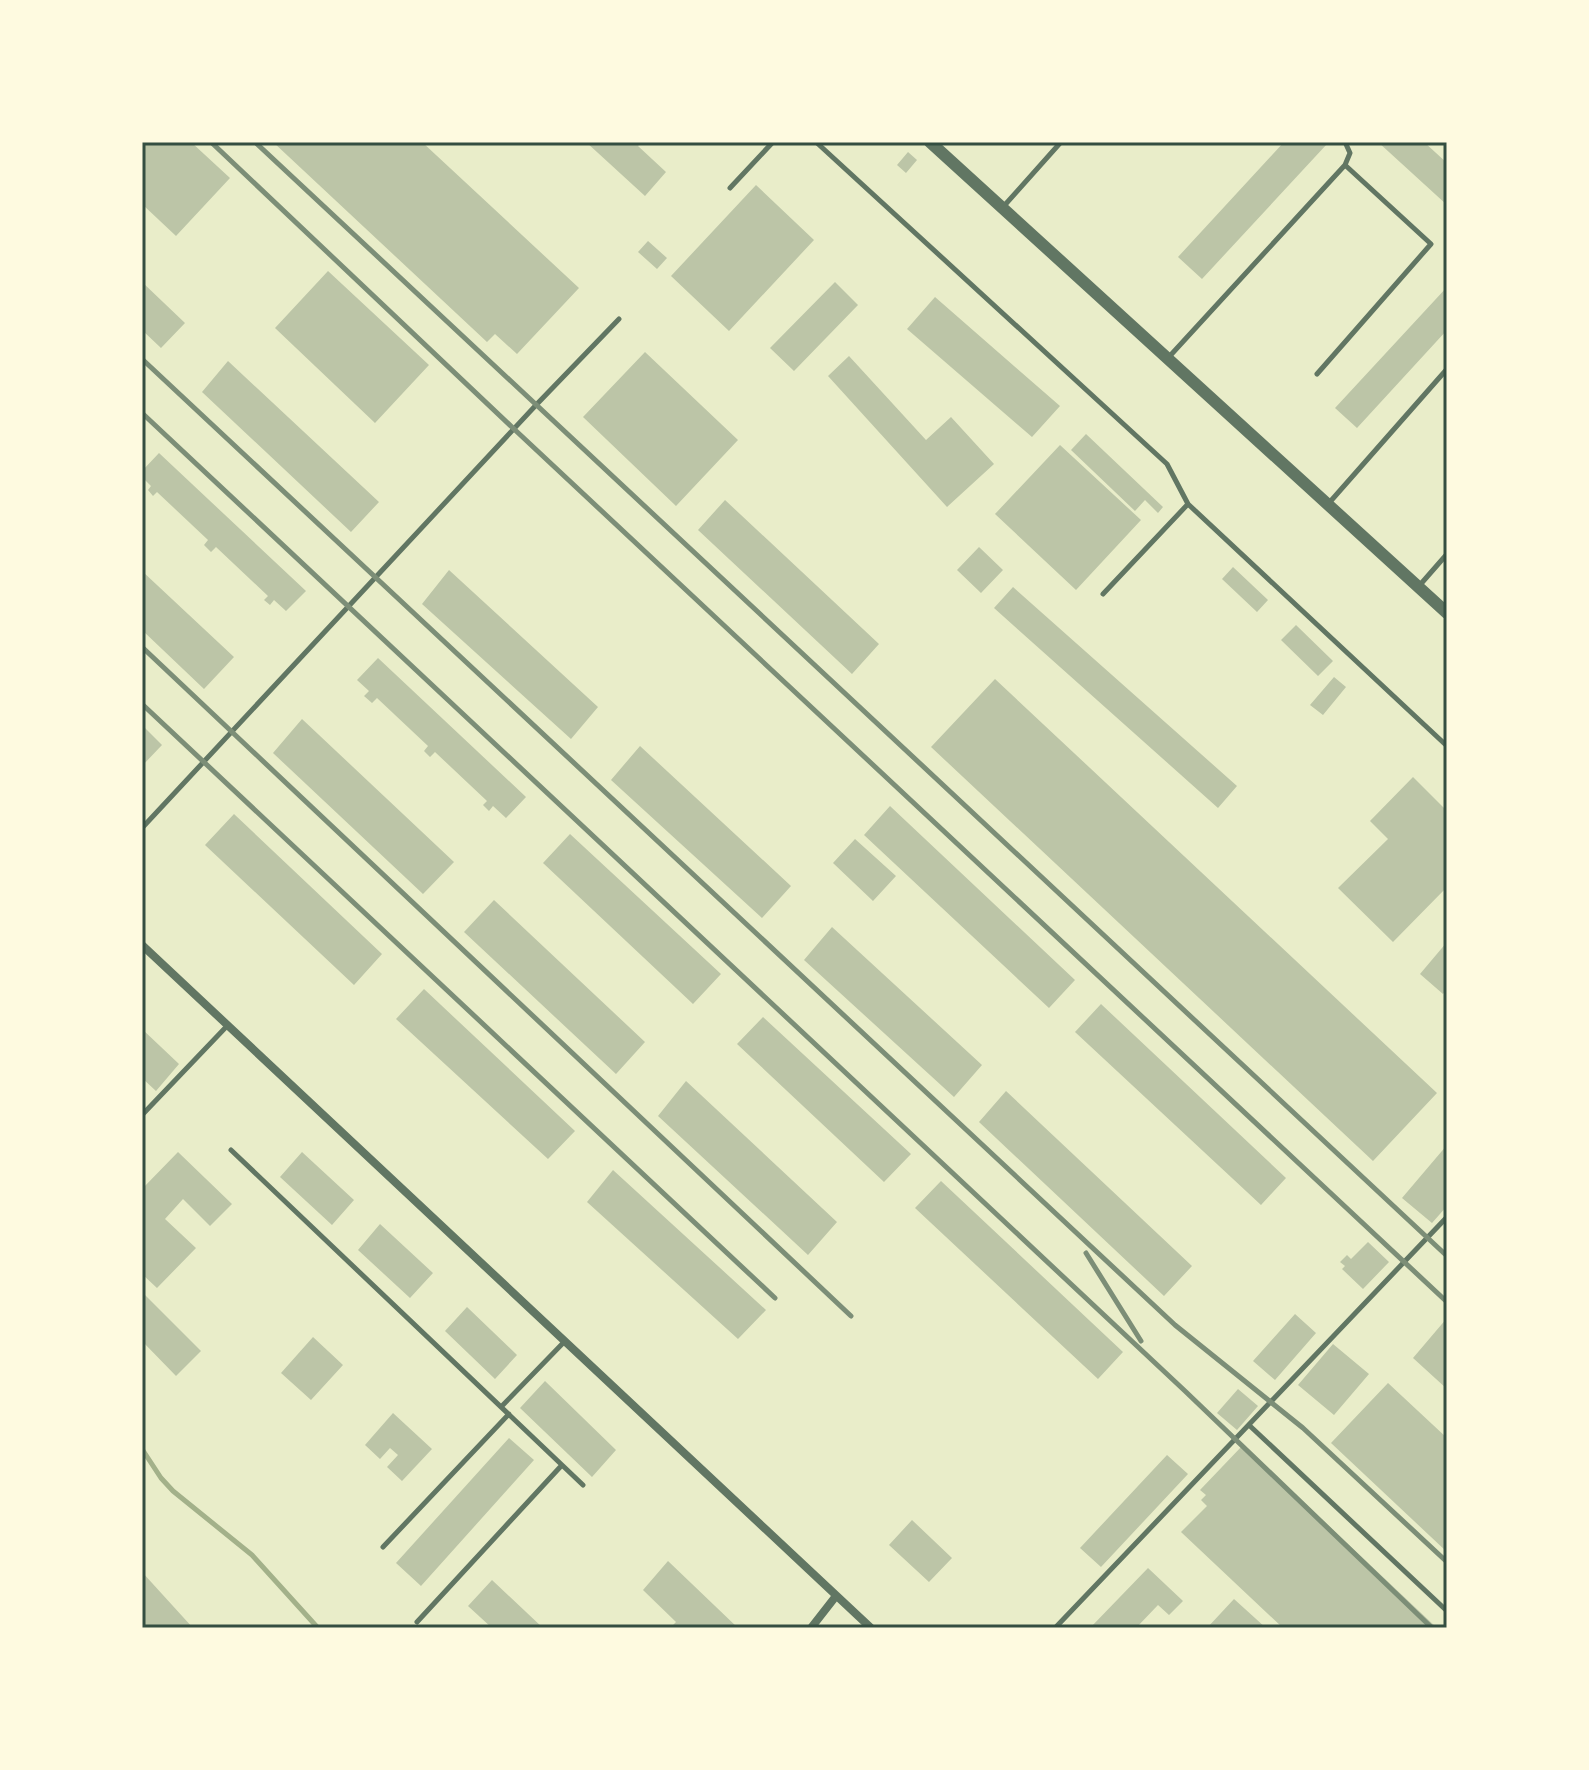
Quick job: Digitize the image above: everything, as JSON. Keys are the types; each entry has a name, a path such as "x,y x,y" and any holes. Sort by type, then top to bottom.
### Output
{"street":[{"path":"930,142 1447,613"},
{"path":"142,945 871,1628"},
{"path":"811,1628 836,1596"}],"lane":[{"path":"730,188 773,142"},
{"path":"816,142 1167,464 1188,504 1447,746"},
{"path":"1002,208 1061,142"},
{"path":"1168,359 1345,165 1350,153 1345,142"},
{"path":"1317,374 1431,244 1345,165"},
{"path":"142,828 619,319"},
{"path":"1328,504 1447,369"},
{"path":"1103,594 1188,504"},
{"path":"1418,586 1447,554"},
{"path":"142,1115 227,1026"},
{"path":"231,1150 583,1485"},
{"path":"1055,1628 1447,1217"},
{"path":"501,1407 566,1341"},
{"path":"383,1547 509,1414"},
{"path":"1250,1426 1447,1611"},
{"path":"417,1622 562,1465"}],"building":[{"path":"142,142 191,142 230,178 176,236 142,204"},
{"path":"273,142 422,142 579,288 517,354 495,334 487,342"},
{"path":"586,142 642,142 638,146 666,172 645,196"},
{"path":"1284,142 1327,144 1202,279 1178,257"},
{"path":"1378,142 1424,142 1447,163 1447,205"},
{"path":"908,152 917,160 906,173 897,165"},
{"path":"756,185 814,240 729,331 671,276"},
{"path":"648,241 667,258 657,269 638,252"},
{"path":"328,271 429,365 375,423 275,328"},
{"path":"142,282 185,323 161,348 142,330"},
{"path":"835,282 858,305 794,371 770,348"},
{"path":"1447,287 1447,330 1357,428 1335,408"},
{"path":"935,297 1060,406 1032,437 907,329"},
{"path":"645,352 738,440 676,506 583,417"},
{"path":"849,356 926,440 951,417 994,464 947,507 828,376"},
{"path":"228,361 379,502 351,532 202,392"},
{"path":"1086,434 1163,507 1158,513 1145,500 1135,511 1071,450"},
{"path":"1060,445 1141,520 1076,590 995,514"},
{"path":"159,453 306,591 286,611 274,600 270,605 264,600 268,596 216,547 211,552 204,545 208,540 157,492 153,496 148,490 151,486 142,477 142,471"},
{"path":"725,500 879,644 852,674 698,530"},
{"path":"979,547 1003,570 981,593 957,570"},
{"path":"1233,567 1268,600 1257,612 1222,579"},
{"path":"449,570 598,707 571,739 422,604"},
{"path":"142,571 234,657 204,689 142,630"},
{"path":"1013,587 1237,786 1218,808 994,608"},
{"path":"1296,625 1333,661 1318,676 1281,640"},
{"path":"378,658 526,797 506,818 493,806 489,811 483,805 487,801 435,752 430,757 424,751 428,746 377,698 372,703 364,696 369,691 357,680"},
{"path":"1334,677 1346,687 1323,715 1310,705"},
{"path":"995,679 1437,1093 1373,1161 931,747"},
{"path":"302,719 454,862 423,894 273,753"},
{"path":"142,725 162,745 142,766"},
{"path":"640,746 791,886 762,918 611,780"},
{"path":"1413,777 1447,811 1447,887 1393,942 1338,888 1388,839 1370,821"},
{"path":"890,806 1075,980 1049,1008 864,835"},
{"path":"234,814 382,954 354,985 205,845"},
{"path":"570,834 721,974 693,1004 543,863"},
{"path":"855,839 896,876 873,901 833,863"},
{"path":"494,900 645,1042 616,1074 464,932"},
{"path":"832,927 982,1065 954,1097 804,960"},
{"path":"1447,942 1447,989 1443,994 1420,974"},
{"path":"424,989 575,1131 548,1159 396,1019"},
{"path":"1101,1004 1286,1178 1261,1205 1075,1032"},
{"path":"763,1017 911,1154 884,1182 737,1044"},
{"path":"142,1029 179,1064 156,1091 142,1078"},
{"path":"686,1081 837,1222 808,1255 658,1116"},
{"path":"1006,1091 1192,1266 1164,1296 979,1122"},
{"path":"1447,1145 1447,1206 1432,1223 1402,1198"},
{"path":"178,1152 232,1204 210,1226 183,1199 165,1219 196,1248 157,1288 142,1274 142,1189"},
{"path":"302,1152 354,1200 332,1225 280,1177"},
{"path":"613,1170 766,1310 738,1339 587,1202"},
{"path":"941,1181 1123,1352 1098,1379 915,1208"},
{"path":"380,1224 433,1273 410,1298 358,1250"},
{"path":"1368,1242 1389,1262 1363,1289 1342,1269 1345,1266 1340,1262 1347,1255 1351,1259"},
{"path":"142,1292 201,1351 176,1376 142,1341"},
{"path":"467,1307 517,1355 495,1379 445,1331"},
{"path":"1295,1314 1316,1333 1275,1380 1253,1361"},
{"path":"1447,1318 1447,1389 1413,1358"},
{"path":"313,1337 343,1365 311,1400 281,1373"},
{"path":"1333,1344 1369,1374 1334,1415 1298,1385"},
{"path":"545,1381 616,1450 592,1477 520,1408"},
{"path":"1388,1383 1447,1438 1447,1552 1331,1443"},
{"path":"1238,1389 1258,1406 1237,1430 1217,1413"},
{"path":"393,1413 432,1449 402,1481 387,1467 398,1455 390,1448 380,1459 365,1445"},
{"path":"509,1438 534,1460 421,1586 396,1563"},
{"path":"1243,1445 1437,1628 1283,1628 1181,1532 1207,1506 1201,1500 1206,1495 1200,1490"},
{"path":"1167,1455 1188,1474 1101,1567 1080,1548"},
{"path":"912,1520 952,1558 929,1582 889,1545"},
{"path":"668,1561 738,1628 670,1628 676,1622 643,1590"},
{"path":"1148,1568 1183,1601 1169,1615 1158,1605 1136,1628 1090,1628"},
{"path":"142,1572 193,1628 142,1628"},
{"path":"492,1580 543,1628 492,1628 468,1606"},
{"path":"1234,1599 1266,1628 1207,1628"}],"waterway":[{"path":"142,1449 173,1491 252,1555 318,1628"}],"railway":[{"path":"211,142 1447,1302"},
{"path":"255,142 1447,1256"},
{"path":"142,359 1175,1325 1303,1428 1447,1562"},
{"path":"142,413 1185,1391 1432,1628"},
{"path":"142,647 851,1316"},
{"path":"142,704 775,1298"},
{"path":"1086,1253 1141,1341"}]}
